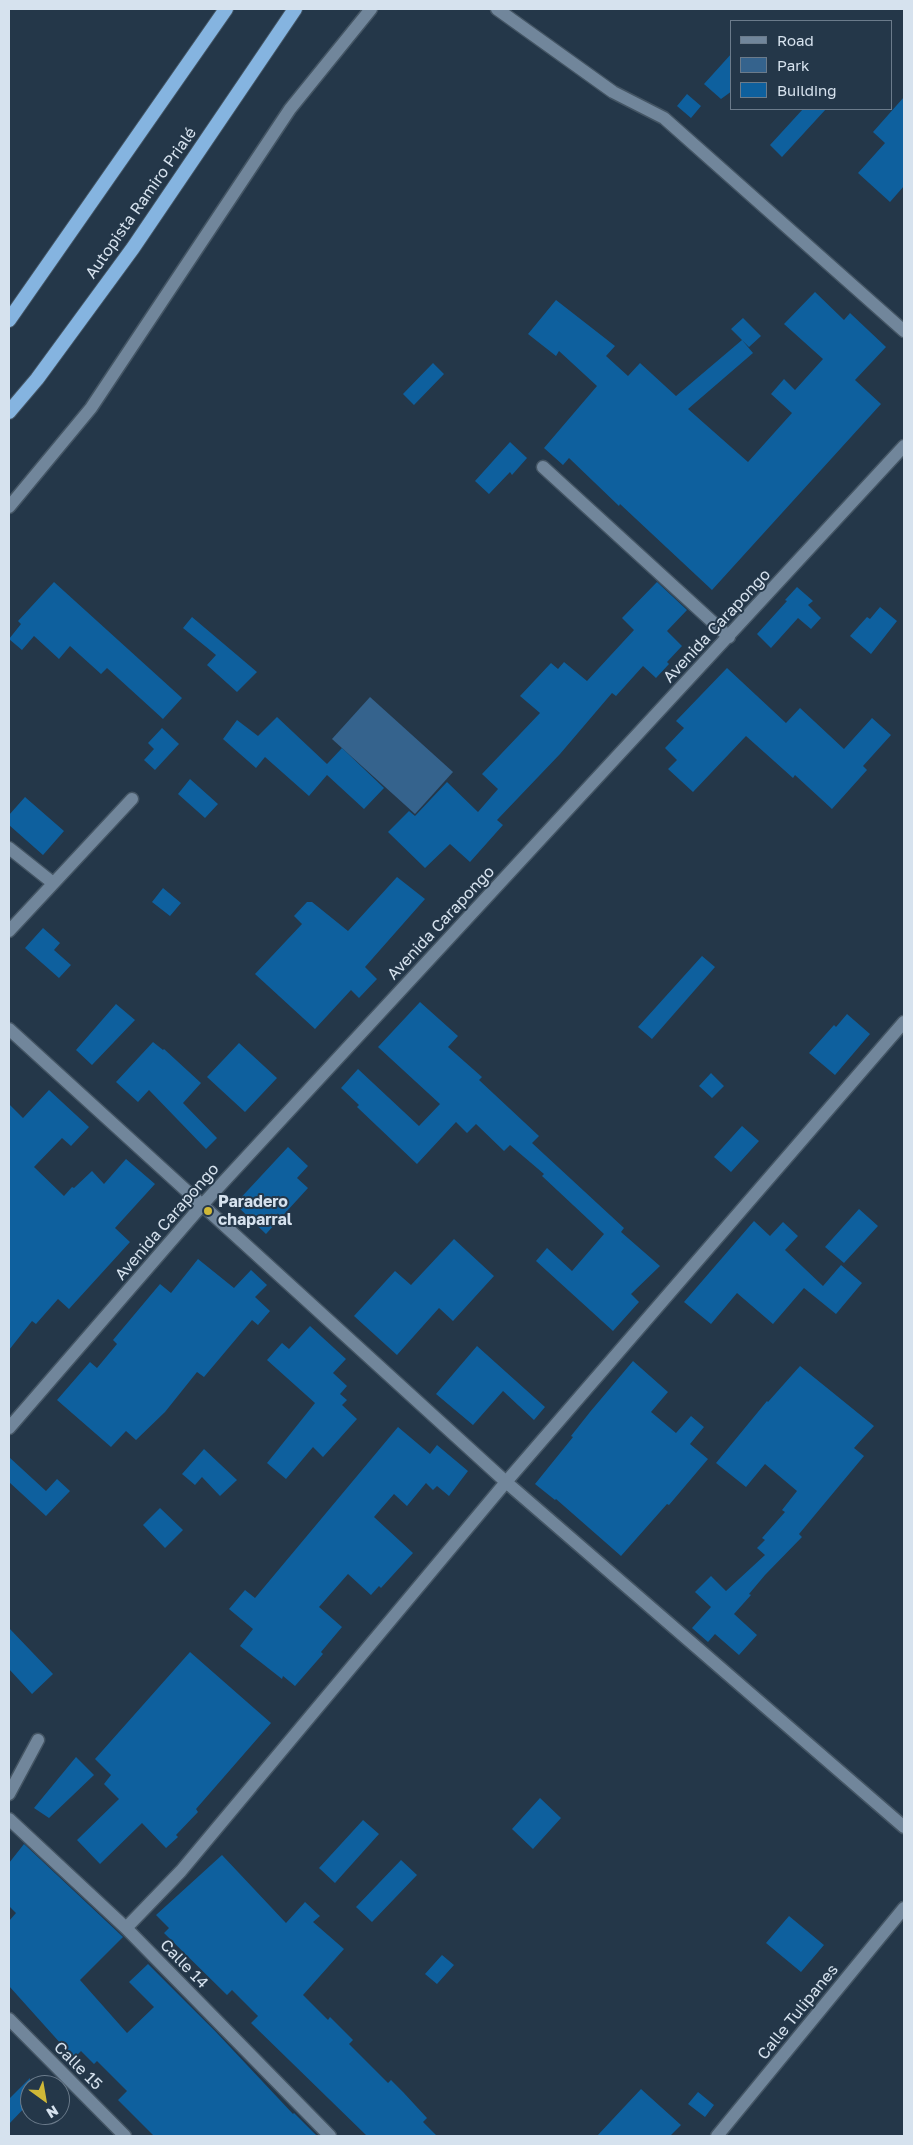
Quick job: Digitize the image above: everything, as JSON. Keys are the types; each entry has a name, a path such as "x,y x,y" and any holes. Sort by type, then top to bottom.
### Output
{"highway":[{"path":"9,320 226,9"},
{"name":"Autopista Ramiro Prialé","path":"9,412 37,379 133,248 295,9"}],"street":[{"path":"9,507 91,408 290,109 371,9"},
{"path":"497,9 614,92 664,118 904,331"},
{"name":"Avenida Carapongo","path":"9,1428 203,1204 904,446"},
{"path":"543,467 729,637"},
{"path":"9,931 132,799"},
{"path":"9,848 53,883"},
{"path":"126,1928 182,1871 506,1482 904,1022"},
{"path":"9,1029 506,1482 904,1827"},
{"path":"9,1794 38,1740"},
{"name":"Calle 14","path":"9,1819 126,1928 330,2136"},
{"name":"Calle Tulipanes","path":"717,2136 904,1908"},
{"name":"Calle 15","path":"9,2019 125,2136"}],"green space":[{"path":"370,697 453,772 415,814 332,739"}],"building":[{"path":"730,55 730,92 721,99 704,84"},
{"path":"687,94 701,106 691,118 677,106"},
{"path":"904,97 904,186 890,202 858,173 885,143 873,132"},
{"path":"802,110 825,110 782,157 770,145"},
{"path":"815,292 844,320 850,313 886,347 855,380 881,404 712,590 569,458 563,465 544,448 597,386 559,351 556,356 528,334 556,300 615,346 606,356 628,376 640,363 676,396 742,340 753,353 688,409 748,462 792,413 771,394 784,379 795,390 823,359 784,324"},
{"path":"743,318 761,336 749,347 731,329"},
{"path":"433,363 444,374 414,405 403,394"},
{"path":"510,442 527,458 512,475 510,472 489,494 475,481"},
{"path":"54,582 182,698 163,719 107,668 101,674 70,646 59,659 34,636 22,650 9,639 21,624 18,621"},
{"path":"657,582 687,610 667,631 682,646 667,662 669,664 656,678 643,666 616,696 612,693 560,754 497,820 503,825 470,862 450,844 425,868 388,832 409,811 415,816 447,782 478,812 498,789 482,774 540,713 520,696 551,663 558,669 564,662 587,681 634,630 622,618"},
{"path":"797,587 813,601 808,605 821,618 811,629 798,618 771,648 757,634"},
{"path":"880,607 897,621 871,654 850,636 867,617 870,619"},
{"path":"192,617 257,672 237,692 207,665 216,655 183,628"},
{"path":"727,668 786,723 800,708 844,749 872,718 891,735 863,766 867,770 832,809 795,775 793,778 746,736 693,792 668,769 677,760 665,748 684,728 676,721"},
{"path":"277,717 327,764 342,748 384,788 364,809 327,775 309,796 265,757 256,768 223,739 237,720 258,736"},
{"path":"162,728 179,744 155,770 144,760 154,749 148,743"},
{"path":"190,779 218,804 205,818 178,794"},
{"path":"25,797 64,831 43,855 9,825 9,815"},
{"path":"397,877 425,899 365,967 377,979 359,998 351,990 315,1029 255,974 302,924 294,916 307,902 312,902 348,931"},
{"path":"163,888 181,903 170,916 152,902"},
{"path":"43,928 60,943 54,950 71,965 59,978 25,948"},
{"path":"702,956 715,967 652,1039 638,1027"},
{"path":"420,1002 458,1036 448,1047 482,1077 479,1080 539,1136 532,1143 624,1228 621,1232 660,1266 631,1294 639,1302 613,1331 536,1261 547,1248 572,1271 604,1234 542,1176 544,1174 510,1145 504,1151 476,1124 467,1133 456,1122 417,1164 357,1107 359,1105 341,1088 358,1069 419,1126 440,1104 378,1047"},
{"path":"116,1004 135,1020 92,1065 76,1050"},
{"path":"847,1014 870,1034 835,1075 809,1053 834,1025 836,1027"},
{"path":"153,1042 164,1049 201,1083 183,1103 217,1138 206,1149 149,1090 138,1102 116,1082"},
{"path":"239,1043 277,1078 245,1112 207,1077"},
{"path":"711,1073 724,1086 712,1098 699,1086"},
{"path":"49,1090 89,1127 71,1146 62,1138 34,1167 64,1196 92,1171 104,1184 126,1159 155,1184 115,1228 130,1242 69,1309 58,1299 36,1324 32,1321 9,1350 9,1104 23,1118"},
{"path":"742,1126 759,1141 731,1172 714,1157"},
{"path":"288,1147 308,1166 297,1178 308,1188 266,1234 235,1204"},
{"path":"859,1209 878,1226 844,1263 825,1247"},
{"path":"754,1221 770,1236 783,1222 798,1236 785,1250 823,1286 841,1265 862,1283 836,1314 804,1288 773,1324 737,1293 711,1324 684,1302"},
{"path":"454,1239 494,1276 453,1321 439,1308 397,1355 354,1316 395,1271 411,1285"},
{"path":"198,1259 234,1288 251,1270 267,1285 255,1297 270,1311 258,1325 252,1320 204,1377 197,1372 165,1412 136,1440 126,1431 111,1447 57,1400 90,1362 97,1368 117,1344 113,1340 160,1284 171,1293"},
{"path":"310,1326 346,1359 333,1373 347,1386 340,1394 347,1400 342,1405 357,1419 323,1457 313,1447 286,1479 267,1463 315,1403 267,1360 282,1343 289,1349"},
{"path":"477,1346 545,1407 534,1420 503,1391 473,1425 436,1394"},
{"path":"633,1361 668,1392 651,1412 676,1433 691,1416 704,1427 690,1444 708,1459 669,1505 667,1504 621,1556 556,1499 535,1484 573,1437 571,1436 590,1412"},
{"path":"800,1366 874,1426 854,1448 864,1456 799,1534 802,1537 765,1575 734,1614 757,1635 739,1655 715,1634 708,1642 692,1628 711,1607 695,1592 711,1576 726,1591 765,1555 757,1548 765,1540 762,1538 785,1512 782,1510 797,1491 765,1464 746,1487 716,1463 767,1401"},
{"path":"398,1427 430,1454 437,1445 468,1471 449,1496 437,1486 433,1490 426,1483 407,1506 394,1494 374,1517 413,1553 381,1588 379,1586 371,1595 348,1574 319,1607 342,1627 321,1652 323,1654 295,1686 283,1676 282,1679 240,1646 253,1629 229,1609 245,1590 255,1598"},
{"path":"204,1449 237,1480 220,1496 202,1477 195,1485 182,1474"},
{"path":"9,1457 46,1491 57,1479 70,1491 46,1516 9,1482"},
{"path":"160,1508 183,1530 165,1548 143,1525"},
{"path":"9,1628 53,1674 32,1694 9,1669"},
{"path":"190,1652 271,1723 196,1809 198,1812 176,1835 178,1837 166,1848 142,1823 100,1864 77,1840 119,1799 104,1784 111,1775 95,1759"},
{"path":"76,1757 94,1775 49,1818 34,1808"},
{"path":"540,1798 561,1818 533,1849 512,1829"},
{"path":"363,1820 379,1834 335,1883 319,1868"},
{"path":"24,1844 123,1937 80,1980 127,2033 154,2007 129,1982 148,1964 216,2032 293,2114 317,2136 154,2136 118,2100 127,2091 97,2061 94,2064 81,2051 75,2057 62,2045 9,1986 9,1921 16,1913 9,1906 9,1863"},
{"path":"222,1855 286,1923 305,1902 320,1916 313,1922 344,1949 303,1995 328,2020 330,2017 353,2040 349,2044 388,2083 391,2080 403,2092 427,2118 423,2122 437,2136 367,2136 251,2023 258,2016 232,1990 227,1995 164,1933 169,1928 156,1915"},
{"path":"401,1860 417,1875 372,1922 356,1907"},
{"path":"789,1916 824,1945 801,1972 766,1943"},
{"path":"442,1955 454,1965 437,1984 425,1974"},
{"path":"20,2088 20,2112 9,2124 9,2099"},
{"path":"641,2089 681,2125 670,2136 597,2136"},
{"path":"698,2092 714,2105 705,2117 688,2104"}],"place":[{"name":"Paradero chaparral","path":"208,1211"}]}
